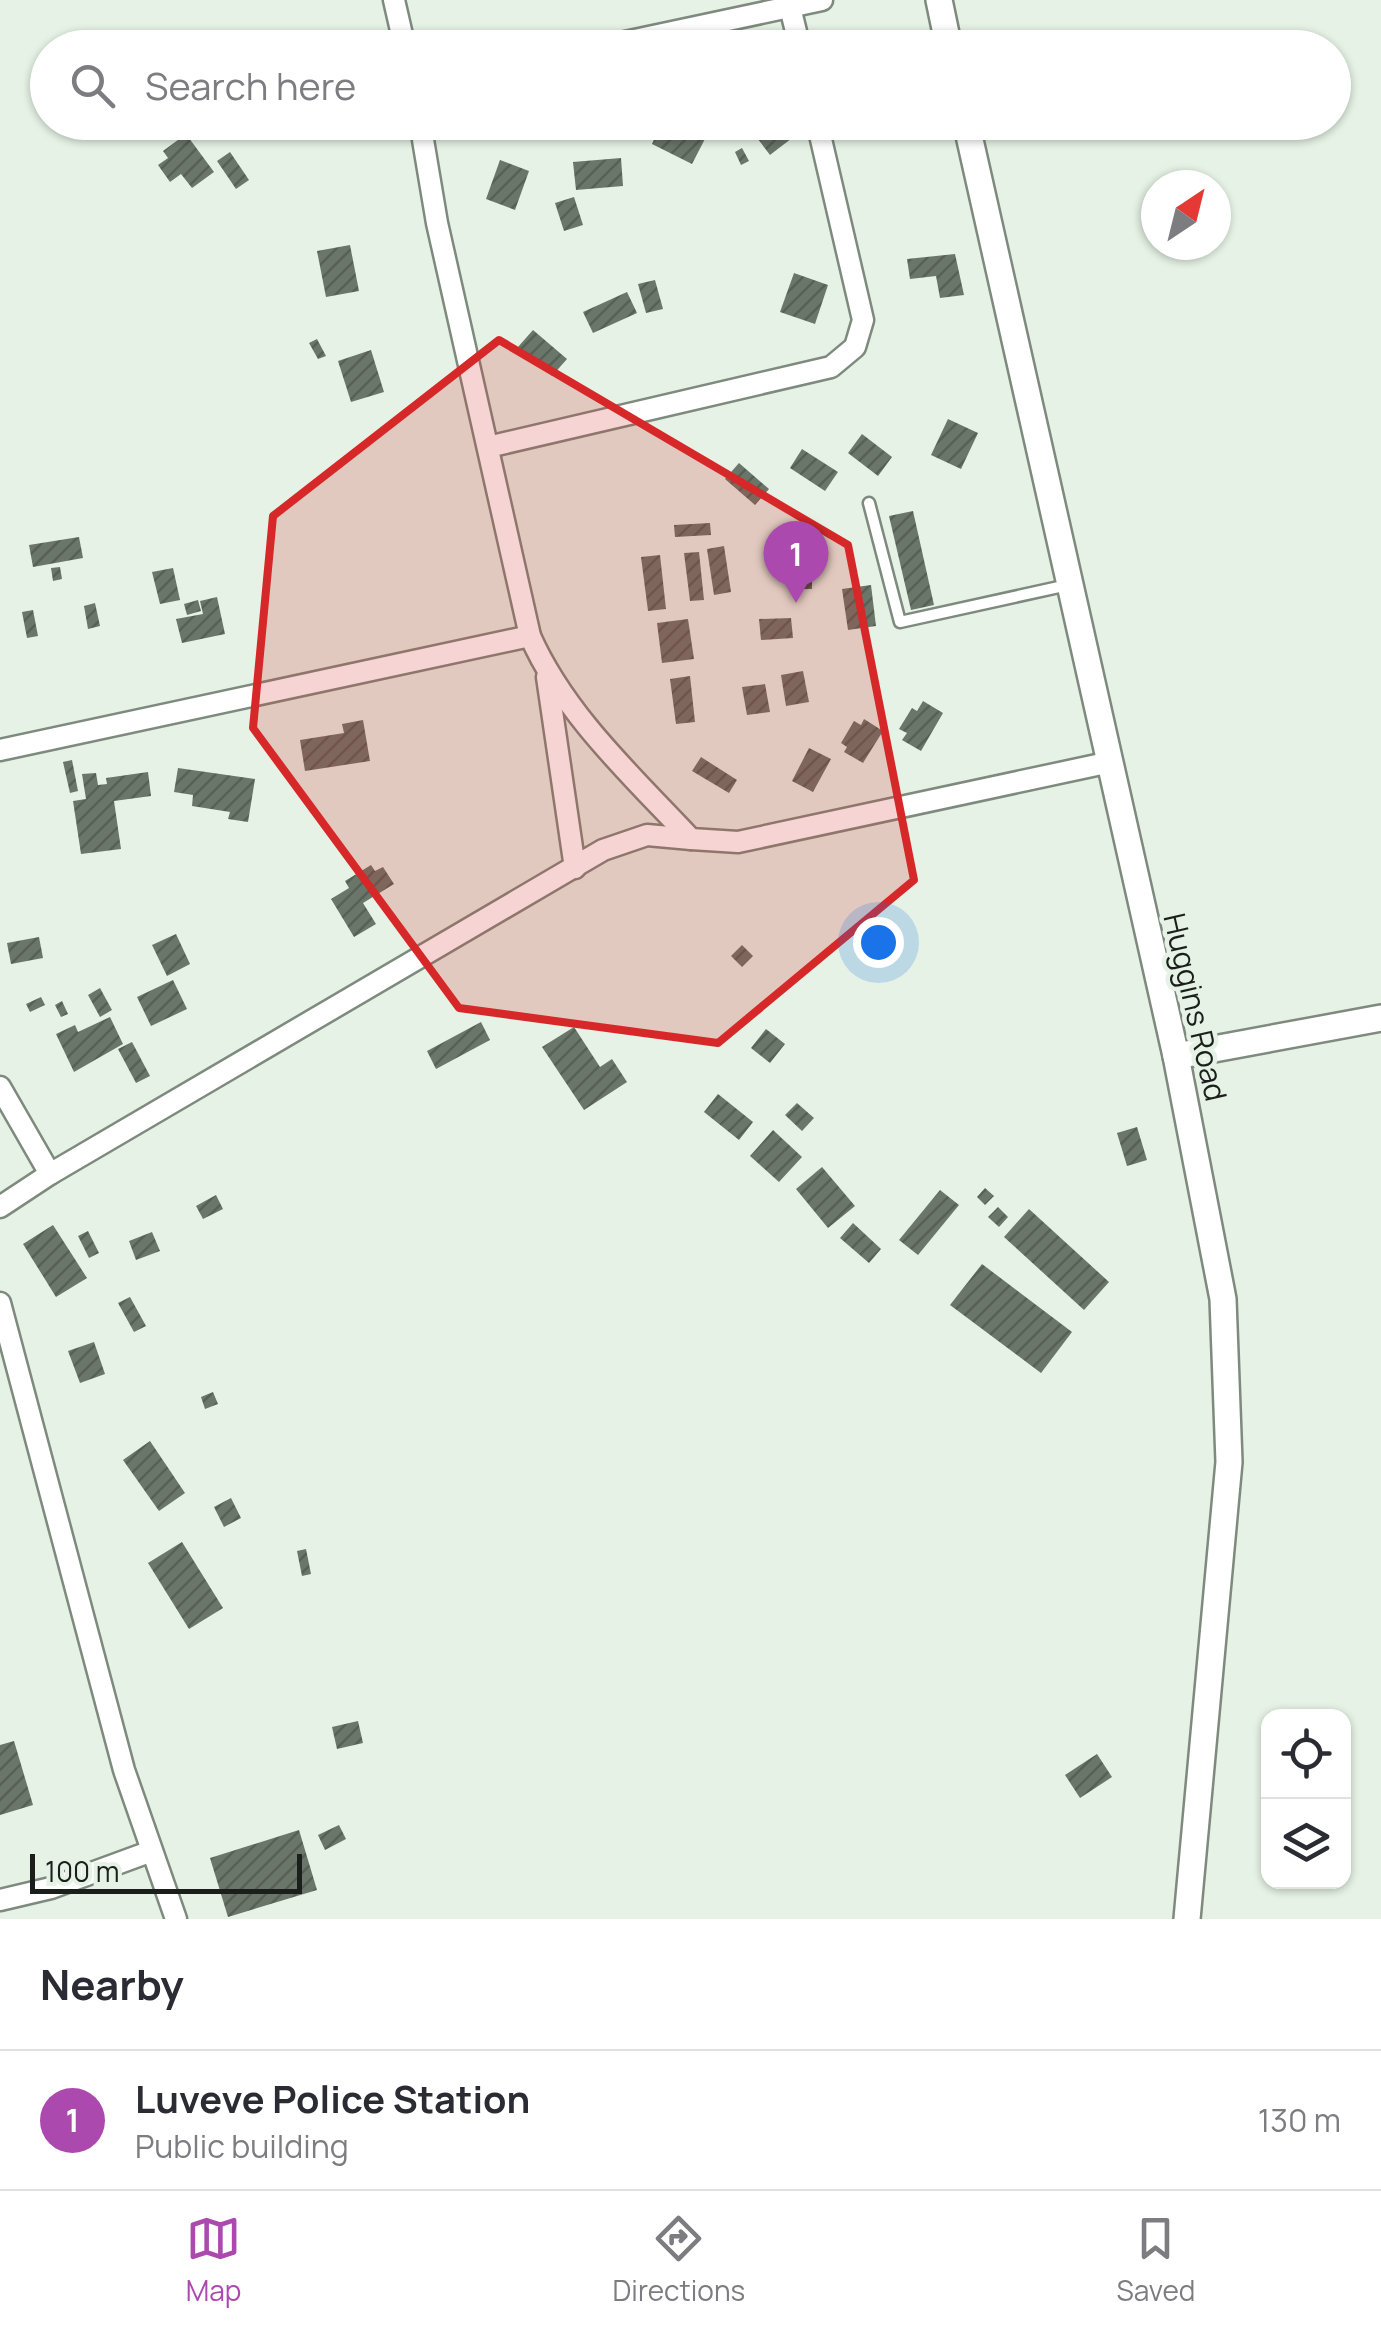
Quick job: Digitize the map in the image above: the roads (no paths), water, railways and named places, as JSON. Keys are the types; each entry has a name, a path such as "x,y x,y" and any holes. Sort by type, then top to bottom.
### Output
{"street":[{"path":"394,0 401,30"},
{"path":"682,30 822,0"},
{"path":"939,0 945,30"},
{"path":"790,7 796,30"},
{"path":"423,140 437,223 530,636 547,675 600,742 691,840"},
{"path":"488,446 831,367 855,347 864,320 821,140"},
{"name":"Huggins Road","path":"970,140 1106,763 1176,1056 1223,1299 1229,1462 1187,1919"},
{"path":"0,750 530,636"},
{"path":"547,675 574,868"},
{"path":"0,1207 603,850 648,835 738,842 1106,763"},
{"path":"1176,1056 1381,1018"},
{"path":"0,1088 50,1174"},
{"path":"0,1303 149,1852 176,1919"},
{"path":"0,1900 50,1888 149,1852"}],"lane":[{"path":"869,502 900,622 1068,585"}],"place":[{"name":"Luveve Police Station","path":"796,603"}]}
